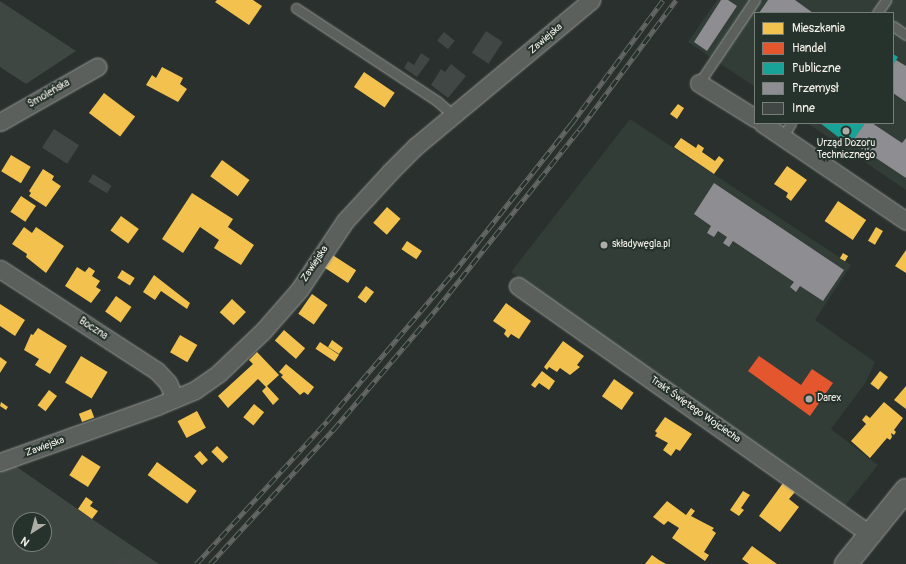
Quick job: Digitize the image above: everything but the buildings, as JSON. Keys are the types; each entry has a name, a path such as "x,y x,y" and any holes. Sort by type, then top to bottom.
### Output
{"main road":[{"path":"846,564 906,490"}],"street":[{"name":"Zawiejska","path":"0,462 175,399 207,382 245,350 299,290 345,221 366,197 416,146 454,116 590,0"},
{"name":"Smoleńska","path":"0,122 97,67"},
{"path":"699,83 754,117"},
{"path":"766,124 787,130 906,221"},
{"name":"Boczna","path":"0,269 157,371 168,383 175,399"},
{"name":"Trakt Świętego Wojciecha","path":"518,286 871,535"}],"lane":[{"path":"699,83 755,0"},
{"path":"878,12 886,0"},
{"path":"296,8 438,101 454,116"},
{"path":"894,27 906,35"}],"shaded area":[{"path":"717,0 906,0 906,190 808,124 894,124 894,12 754,12 754,86 688,42"},
{"path":"0,1 76,51 26,84 0,67"},
{"path":"630,119 851,265 815,320 875,362 866,382 831,429 878,465 845,506 511,272"},
{"path":"14,465 159,564 0,564 0,469"}],"railway":[{"path":"196,564 327,421 454,272 571,124 663,0"},
{"path":"210,564 333,430 438,307 579,130 676,0"}],"place":[{"name":"Urząd Dozoru Technicznego","path":"846,131"},
{"name":"składywęgla.pl","path":"604,245"},
{"name":"Darex","path":"809,399"}]}
